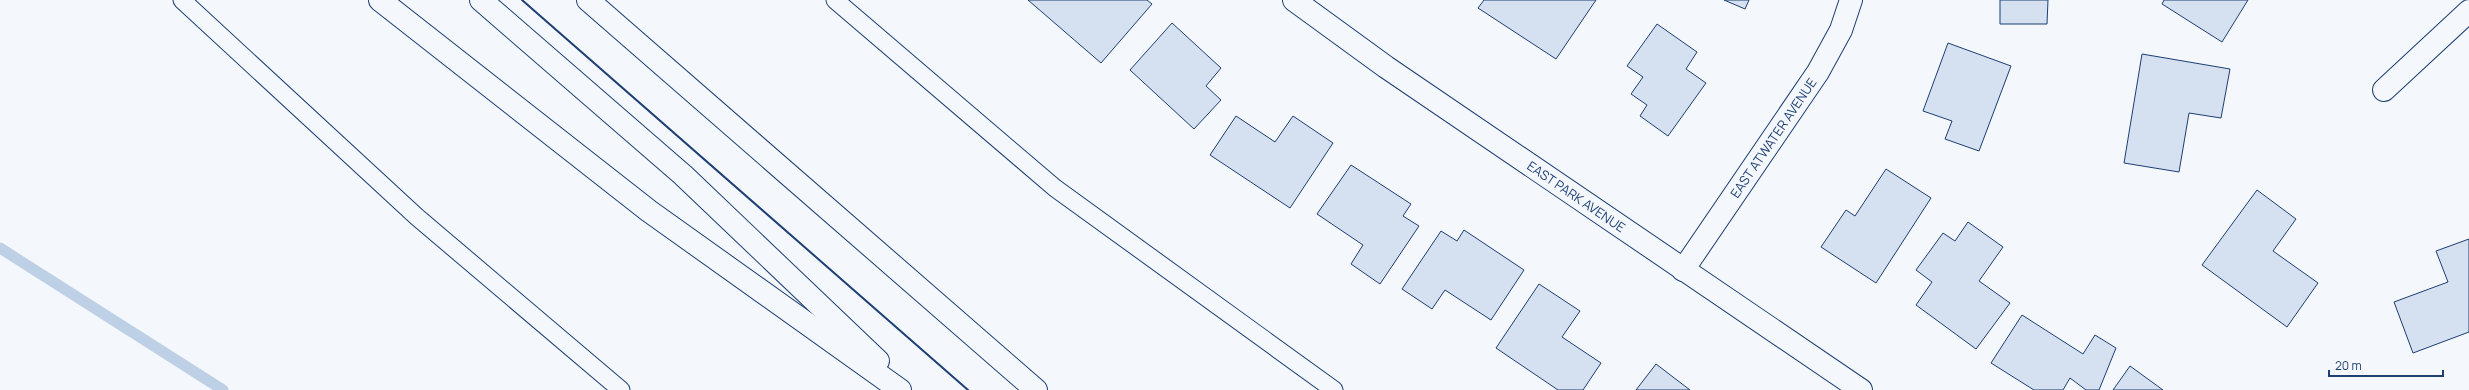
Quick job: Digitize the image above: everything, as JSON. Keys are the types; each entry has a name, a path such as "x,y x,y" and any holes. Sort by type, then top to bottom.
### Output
{"main road":[{"path":"380,0 649,211 900,390"},
{"path":"481,0 683,175 910,390"},
{"path":"588,0 1036,390"},
{"name":"EAST PARK AVENUE","path":"1294,0 1386,67 1861,390"},
{"name":"EAST ATWATER AVENUE","path":"1683,270 1818,72 1841,30 1851,0"},
{"path":"2384,90 2469,11"}],"lane":[{"path":"182,0 417,217 621,390"},
{"path":"835,0 1055,188 1334,390"}],"building":[{"path":"1028,0 1147,0 1152,4 1101,63"},
{"path":"1484,0 1596,0 1556,59 1478,8"},
{"path":"1724,0 1749,0 1745,9"},
{"path":"2000,0 2048,0 2047,24 2000,24"},
{"path":"2164,0 2248,0 2222,42 2162,4"},
{"path":"1172,23 1221,68 1206,86 1221,100 1194,129 1130,70"},
{"path":"1657,24 1697,52 1686,69 1706,83 1668,136 1640,116 1647,105 1631,94 1643,77 1627,66"},
{"path":"1948,43 2011,66 1979,151 1945,139 1952,121 1923,111"},
{"path":"2142,54 2230,69 2221,118 2189,113 2179,172 2124,163"},
{"path":"1236,116 1275,142 1293,116 1333,143 1290,208 1210,155"},
{"path":"1351,165 1411,204 1403,216 1419,226 1380,284 1351,264 1363,245 1317,214"},
{"path":"1886,169 1931,198 1876,283 1821,247 1846,210 1855,216"},
{"path":"2257,190 2296,219 2273,251 2318,283 2287,327 2202,265"},
{"path":"1968,222 2003,247 1979,281 2010,303 1976,349 1916,305 1932,282 1916,270 1943,233 1955,241"},
{"path":"1464,230 1524,270 1491,320 1445,290 1432,309 1402,289 1441,231 1457,241"},
{"path":"2469,239 2469,332 2413,353 2394,302 2448,282 2436,251"},
{"path":"1539,284 1580,311 1562,337 1601,363 1583,390 1558,390 1496,348"},
{"path":"2022,315 2083,354 2095,335 2116,348 2099,390 2086,390 2070,378 2063,390 2034,390 1991,363"},
{"path":"1656,364 1690,390 1636,390"},
{"path":"2130,366 2163,390 2113,390"}],"waterway":[{"path":"0,248 223,390"}],"wall":[{"path":"522,0 968,390"}]}
